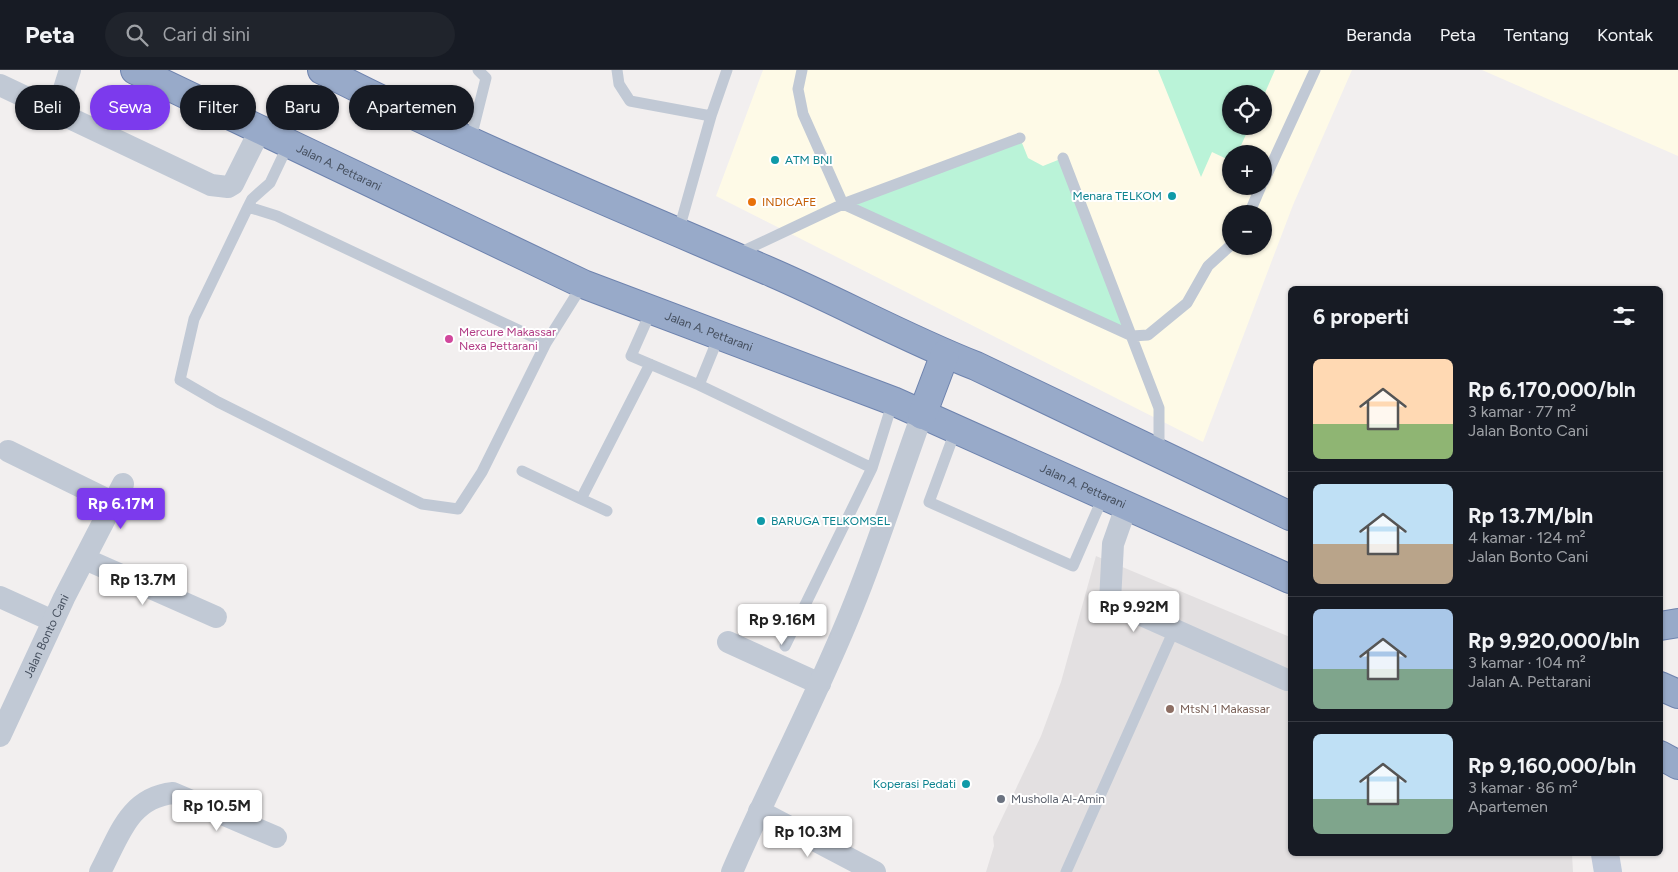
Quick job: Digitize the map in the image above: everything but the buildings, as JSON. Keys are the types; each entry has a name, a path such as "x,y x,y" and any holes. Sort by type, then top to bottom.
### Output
{"highway":[{"name":"Jalan A. Pettarani","path":"135,70 583,284 651,312 893,401 1288,578"},
{"path":"322,70 408,114 732,256 945,354 976,366 1288,515"},
{"path":"922,415 945,354"},
{"path":"1663,626 1678,623"},
{"path":"1663,687 1678,694"},
{"path":"1663,757 1678,765"}],"main road":[{"path":"1605,856 1608,872"}],"street":[{"path":"65,85 70,70"},
{"path":"0,85 15,92"},
{"path":"80,122 212,186 228,187 233,184 260,130"},
{"path":"732,872 759,810 820,684 854,604 922,415"},
{"name":"Jalan Bonto Cani","path":"0,736 53,621 118,493 8,452"},
{"path":"1115,502 1110,601 1287,680"},
{"path":"85,560 216,617"},
{"path":"0,597 53,621"},
{"path":"728,642 820,684"},
{"path":"100,872 131,814 149,799 158,795 173,794 276,837"},
{"path":"759,810 876,872"}],"lane":[{"path":"470,142 486,78 478,70"},
{"path":"617,70 618,84 630,101 711,116"},
{"path":"678,233 711,116 727,70"},
{"path":"802,70 798,89 804,114 843,204 1132,336 1148,335 1187,303 1208,266 1222,253"},
{"path":"1272,164 1315,70"},
{"path":"732,256 843,204 1020,138"},
{"path":"288,143 270,183 252,198 194,319 180,380 218,402 422,504 458,509 482,472 546,343 583,284"},
{"path":"1063,158 1158,408 1159,455"},
{"path":"248,207 277,216 546,343"},
{"path":"651,312 631,356 699,385 872,468"},
{"path":"699,385 719,336"},
{"path":"581,499 650,364"},
{"path":"786,646 872,468 893,401"},
{"path":"956,429 929,502 1073,566 1115,502"},
{"path":"522,470 607,511"},
{"path":"1066,872 1174,630"}],"shaded area":[{"path":"763,70 1352,70 1293,205 1203,442 716,196"},
{"path":"1482,70 1678,70 1678,156"},
{"name":"MtsN 1 Makassar","path":"1096,556 1288,636 1288,856 1572,856 1573,872 986,872 994,846 993,837 1041,736 1061,682"}],"green space":[{"path":"1158,70 1275,70 1268,85 1222,85 1222,135 1246,135 1241,145 1222,145 1222,157 1212,152 1201,177"},
{"path":"1020,138 1028,158 1043,166 1063,158 1132,336 843,204"}],"place":[{"name":"ATM BNI","path":"775,160"},
{"name":"Menara TELKOM","path":"1172,196"},
{"name":"INDICAFE","path":"752,202"},
{"name":"Mercure Makassar Nexa Pettarani","path":"449,339"},
{"name":"BARUGA TELKOMSEL","path":"761,521"},
{"name":"MtsN 1 Makassar","path":"1170,709"},
{"name":"Koperasi Pedati","path":"966,784"},
{"name":"Musholla Al-Amin","path":"1001,799"}]}
